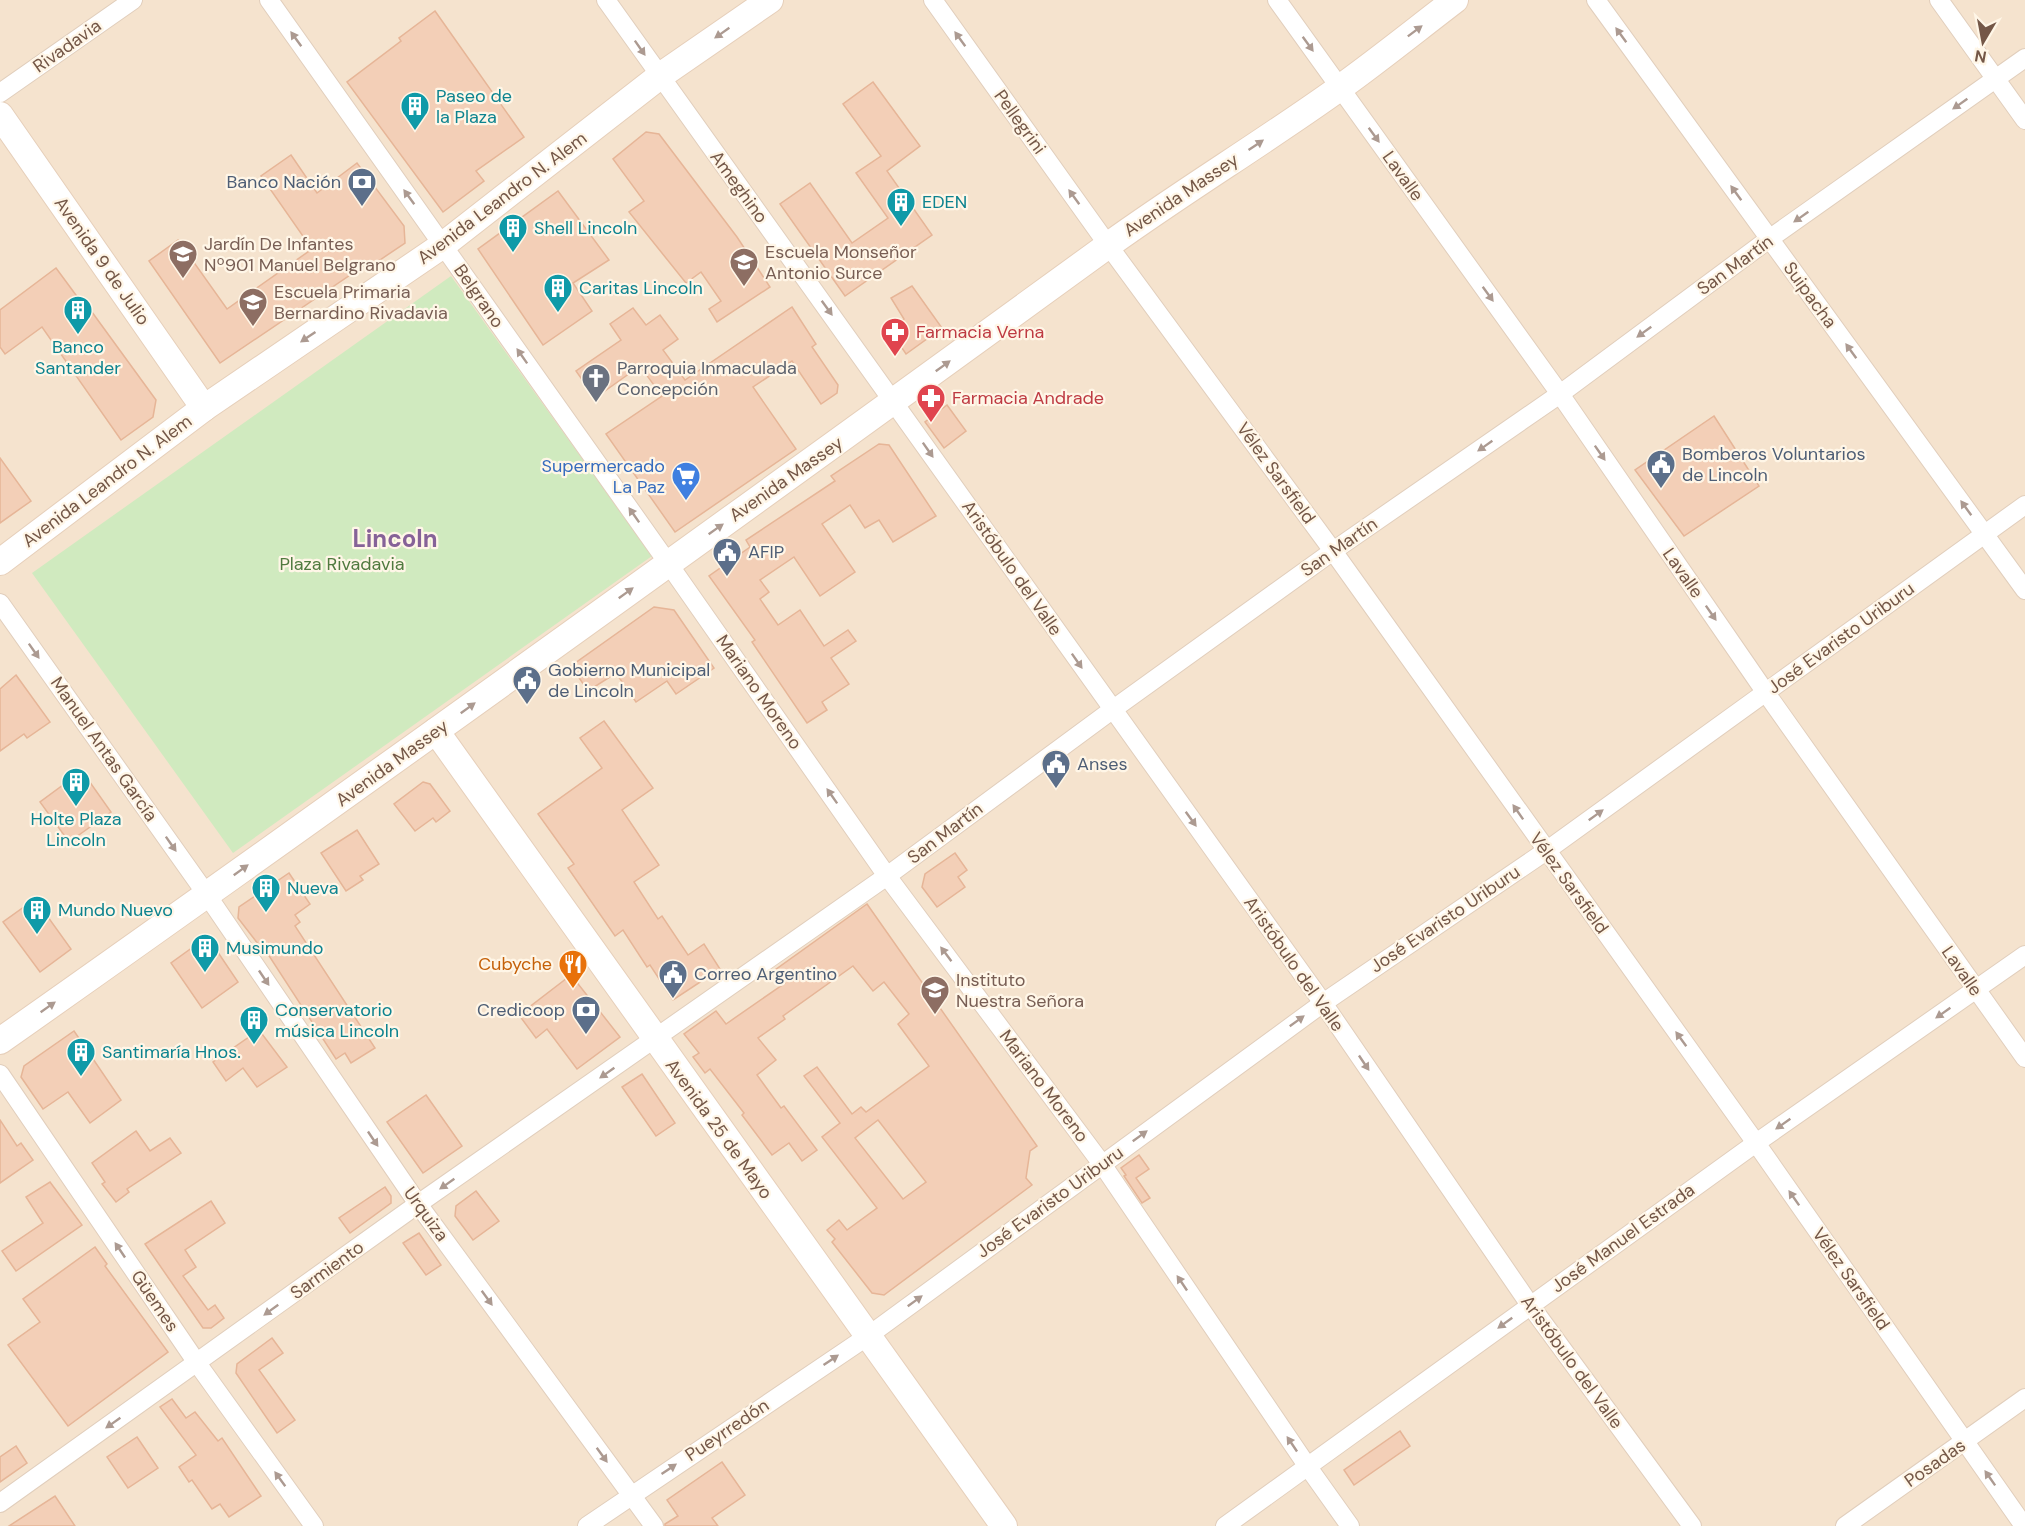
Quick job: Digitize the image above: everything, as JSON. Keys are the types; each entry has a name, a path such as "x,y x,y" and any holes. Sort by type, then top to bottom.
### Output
{"main road":[{"name":"Avenida Leandro N. Alem","path":"0,562 204,408 443,245 660,76 770,0"},
{"name":"Avenida Massey","path":"0,1041 894,402 1108,245 1340,88 1455,0"},
{"name":"Avenida 9 de Julio","path":"0,115 204,408"},
{"name":"Avenida 25 de Mayo","path":"436,731 1004,1526"}],"street":[{"name":"Rivadavia","path":"0,93 133,0"},
{"name":"Belgrano","path":"268,0 668,563"},
{"name":"Ameghino","path":"606,0 894,402"},
{"name":"Pellegrini","path":"933,0 1108,245"},
{"name":"Lavalle","path":"1277,0 1560,394 1766,693 2025,1058"},
{"name":"Suipacha","path":"1596,0 2025,590"},
{"path":"1939,0 2025,120"},
{"name":"San Martín","path":"655,1040 887,876 1333,551 1560,394 1769,239 2025,58"},
{"name":"Vélez Sarsfield","path":"1108,245 1333,551 1756,1143 2024,1526"},
{"name":"Aristóbulo del Valle","path":"894,402 1323,1003 1530,1305 1692,1526"},
{"name":"José Evaristo Uriburu","path":"868,1336 1323,1003 1546,851 2025,505"},
{"name":"Mariano Moreno","path":"668,563 887,876 1102,1164 1350,1526"},
{"name":"Manuel Antas García","path":"0,603 207,895"},
{"name":"Urquiza","path":"207,895 418,1204 654,1526"},
{"name":"José Manuel Estrada","path":"1225,1526 1756,1143 2025,955"},
{"name":"Sarmiento","path":"0,1503 418,1204 655,1040"},
{"name":"Güemes","path":"0,1074 197,1363 314,1526"},
{"name":"Pueyrredón","path":"586,1526 868,1336"},
{"name":"Posadas","path":"1845,1526 2025,1398"}],"shaded area":[{"path":"0,0 2025,0 2025,1526 0,1526"}],"green space":[{"name":"Plaza Rivadavia","path":"451,276 652,556 233,853 32,573"}],"building":[{"path":"435,11 524,137 476,171 484,181 443,212 347,82 401,41 399,38"},
{"name":"EDEN","path":"873,82 920,146 887,171 932,235 845,296 780,204 810,183 852,243 888,218 856,173 881,156 843,104"},
{"path":"646,132 659,134 737,237 770,287 717,322 709,309 721,301 701,272 686,283 629,212 644,201 613,159"},
{"path":"291,155 317,193 357,163 404,226 405,243 374,264 371,261 220,363 149,261 178,240 227,309 312,249 261,176"},
{"path":"558,191 609,260 573,283 592,311 543,345 478,249"},
{"path":"56,268 87,310 89,308 156,400 153,417 121,440 42,327 5,354 0,347 0,310"},
{"path":"912,286 942,328 906,354 889,329 904,319 891,298"},
{"path":"792,307 816,344 812,347 838,385 837,393 821,404 792,361 753,387 796,449 675,532 606,434 662,396 640,366 595,398 576,371 621,340 610,324 633,308 646,325 660,315 678,339 663,350 685,380"},
{"path":"947,405 966,431 944,448 925,422"},
{"name":"Bomberos Voluntarios de Lincoln","path":"1714,416 1759,486 1684,536 1635,470"},
{"path":"879,444 889,445 936,516 893,542 879,520 865,528 850,505 822,524 855,572 820,596 794,557 760,580 769,592 760,599 778,625 800,610 824,646 848,630 856,641 831,658 849,684 822,702 827,710 807,723 752,642 755,640 709,576 750,547 746,540 835,481 831,476"},
{"path":"0,458 31,501 0,523"},
{"path":"654,607 674,610 714,668 676,694 667,681 636,702 616,673 588,691 571,666"},
{"path":"16,675 50,722 27,738 24,734 0,751 0,689"},
{"path":"604,721 653,788 622,810 659,865 634,882 658,919 662,916 688,955 704,944 720,969 673,1000 650,965 647,967 623,930 615,936 568,868 574,864 538,814 602,768 580,738"},
{"name":"Holte Plaza Lincoln","path":"82,771 111,812 69,842 40,802"},
{"path":"423,782 430,784 450,811 436,822 433,818 415,831 394,804"},
{"path":"357,830 379,864 360,876 363,880 346,891 321,853"},
{"path":"955,853 967,870 958,877 965,887 937,907 922,887 925,874"},
{"path":"289,873 310,904 295,915 300,922 295,926 375,1048 351,1063 345,1053 336,1059 264,948 262,949 238,918 239,907"},
{"name":"Mundo Nuevo","path":"35,899 71,949 40,972 3,922"},
{"path":"867,904 1037,1146 1030,1151 1026,1178 1032,1185 884,1295 872,1293 832,1242 835,1239 827,1230 839,1220 847,1230 877,1208 822,1137 840,1123 804,1076 817,1067 852,1114 861,1107 866,1112 929,1066 898,1024 909,1014 884,982 873,991 853,966 783,1016 785,1019 758,1038 776,1060 757,1075 781,1108 784,1106 817,1150 802,1161 789,1143 772,1155 742,1115 744,1113 710,1069 705,1073 693,1057 699,1053 684,1034 716,1011 726,1024 785,983 775,970","holes":["878,1120 926,1182 903,1199 855,1138"]},
{"name":"Musimundo","path":"200,942 213,945 238,982 202,1008 171,963"},
{"path":"571,975 620,1037 577,1069 547,1029 536,1038 519,1015"},
{"name":"Conservatorio música Lincoln","path":"259,1030 287,1067 257,1087 243,1068 226,1081 213,1062"},
{"name":"Santimaría Hnos.","path":"74,1031 121,1100 90,1123 68,1092 43,1109 21,1077 24,1066"},
{"path":"642,1074 675,1123 656,1136 622,1087"},
{"path":"426,1095 462,1146 423,1173 387,1122"},
{"path":"0,1120 17,1146 21,1143 33,1160 0,1183"},
{"path":"136,1131 150,1151 170,1138 181,1153 127,1189 129,1192 116,1202 102,1184 105,1182 92,1163"},
{"path":"1139,1155 1149,1169 1136,1178 1150,1198 1142,1203 1121,1168"},
{"path":"50,1182 82,1225 16,1271 2,1251 43,1223 26,1197"},
{"path":"385,1187 391,1196 391,1203 350,1233 339,1218"},
{"path":"476,1191 499,1221 473,1240 455,1216 456,1206"},
{"path":"211,1201 225,1223 185,1250 196,1267 183,1276 208,1310 215,1305 224,1318 211,1328 203,1328 145,1244"},
{"path":"419,1233 441,1265 426,1275 403,1243"},
{"path":"95,1247 107,1264 105,1266 168,1352 68,1426 8,1345 40,1322 23,1299"},
{"path":"272,1338 283,1353 259,1370 295,1420 277,1433 236,1373 237,1364"},
{"path":"172,1399 186,1418 195,1412 218,1441 222,1438 261,1496 229,1517 220,1504 212,1509 192,1480 189,1482 179,1467 196,1455 160,1407"},
{"path":"1400,1431 1410,1446 1354,1485 1344,1470"},
{"path":"137,1437 158,1468 128,1488 107,1457"},
{"path":"16,1446 27,1463 0,1482 0,1457"},
{"path":"722,1462 745,1495 712,1518 718,1526 665,1526 678,1516 667,1500"},
{"path":"55,1496 75,1526 9,1526"}],"place":[{"name":"Paseo de la Plaza","path":"415,132"},
{"name":"Banco Nación","path":"362,208"},
{"name":"EDEN","path":"901,228"},
{"name":"Shell Lincoln","path":"513,254"},
{"name":"Jardín De Infantes Nº901 Manuel Belgrano","path":"183,280"},
{"name":"Escuela Monseñor Antonio Surce","path":"744,288"},
{"name":"Caritas Lincoln","path":"558,314"},
{"name":"Escuela Primaria Bernardino Rivadavia","path":"253,328"},
{"name":"Banco Santander","path":"78,336"},
{"name":"Farmacia Verna","path":"895,358"},
{"name":"Parroquia Inmaculada Concepción","path":"596,404"},
{"name":"Farmacia Andrade","path":"931,424"},
{"name":"Bomberos Voluntarios de Lincoln","path":"1661,490"},
{"name":"Supermercado La Paz","path":"686,502"},
{"name":"AFIP","path":"727,578"},
{"name":"Gobierno Municipal de Lincoln","path":"527,706"},
{"name":"Anses","path":"1056,790"},
{"name":"Holte Plaza Lincoln","path":"76,808"},
{"name":"Nueva","path":"266,914"},
{"name":"Mundo Nuevo","path":"37,936"},
{"name":"Musimundo","path":"205,974"},
{"name":"Cubyche","path":"573,990"},
{"name":"Correo Argentino","path":"673,1000"},
{"name":"Instituto Nuestra Señora","path":"935,1016"},
{"name":"Credicoop","path":"586,1036"},
{"name":"Conservatorio música Lincoln","path":"254,1046"},
{"name":"Santimaría Hnos.","path":"81,1078"}],"district":[{"name":"Lincoln","path":"395,538"}]}
